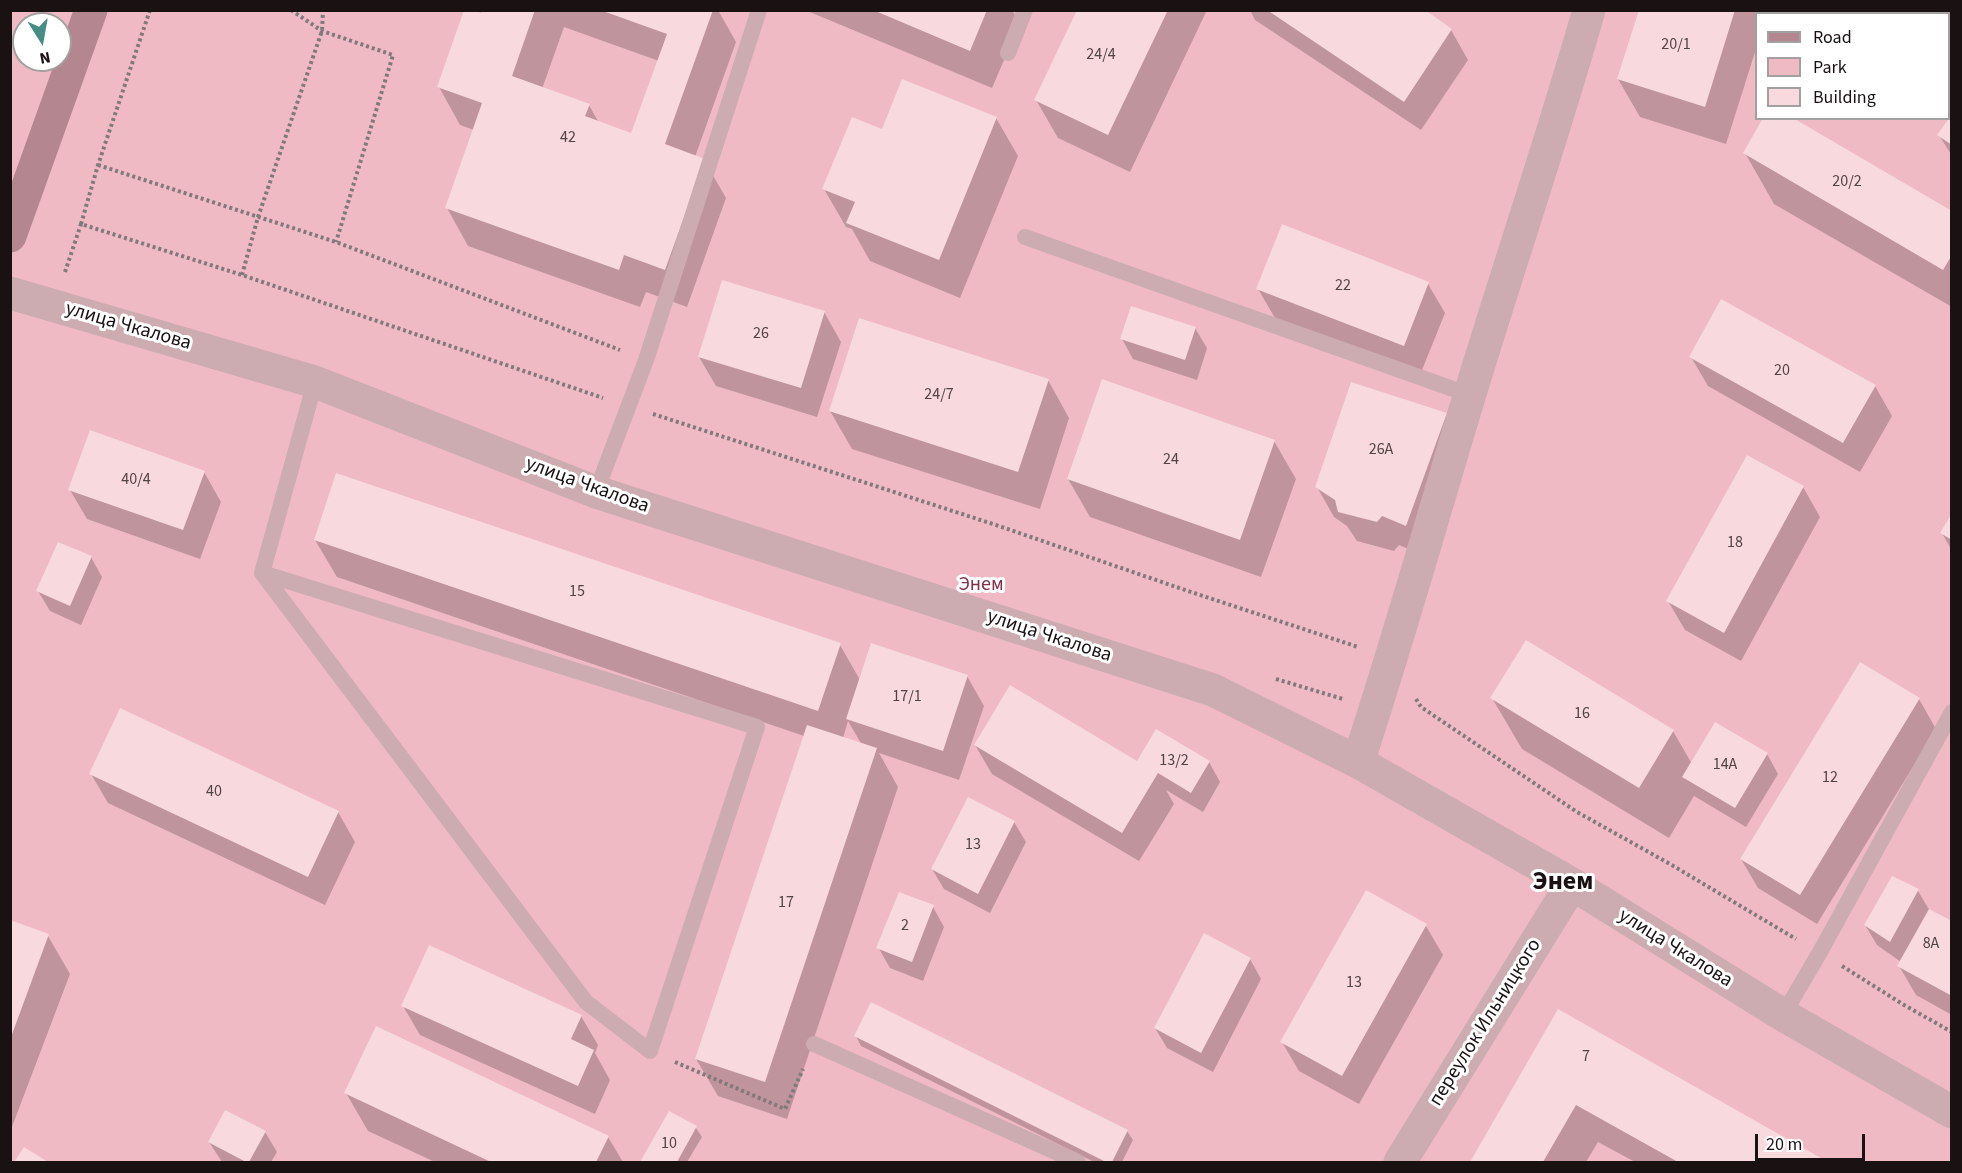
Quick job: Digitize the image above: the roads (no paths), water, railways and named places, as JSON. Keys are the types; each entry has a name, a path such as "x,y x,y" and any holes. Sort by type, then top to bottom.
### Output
{"street":[{"path":"10,236 91,10"},
{"path":"1358,762 1392,659 1470,395 1572,72 1589,10"},
{"name":"улица Чкалова","path":"10,293 315,382 596,492 1213,690 1358,762 1572,884 1783,1015 1952,1112"},
{"name":"переулок Ильницкого","path":"1400,1162 1572,884"}],"lane":[{"path":"596,492 646,360 759,10"},
{"path":"1008,53 1025,10"},
{"path":"1026,237 1470,395"},
{"path":"262,573 315,382"},
{"path":"262,573 757,727 650,1051 586,1002 262,573"},
{"path":"1783,1015 1821,952 1952,712"},
{"path":"814,1044 1078,1162"}],"district":[{"name":"Энем","path":"1563,883"}]}
